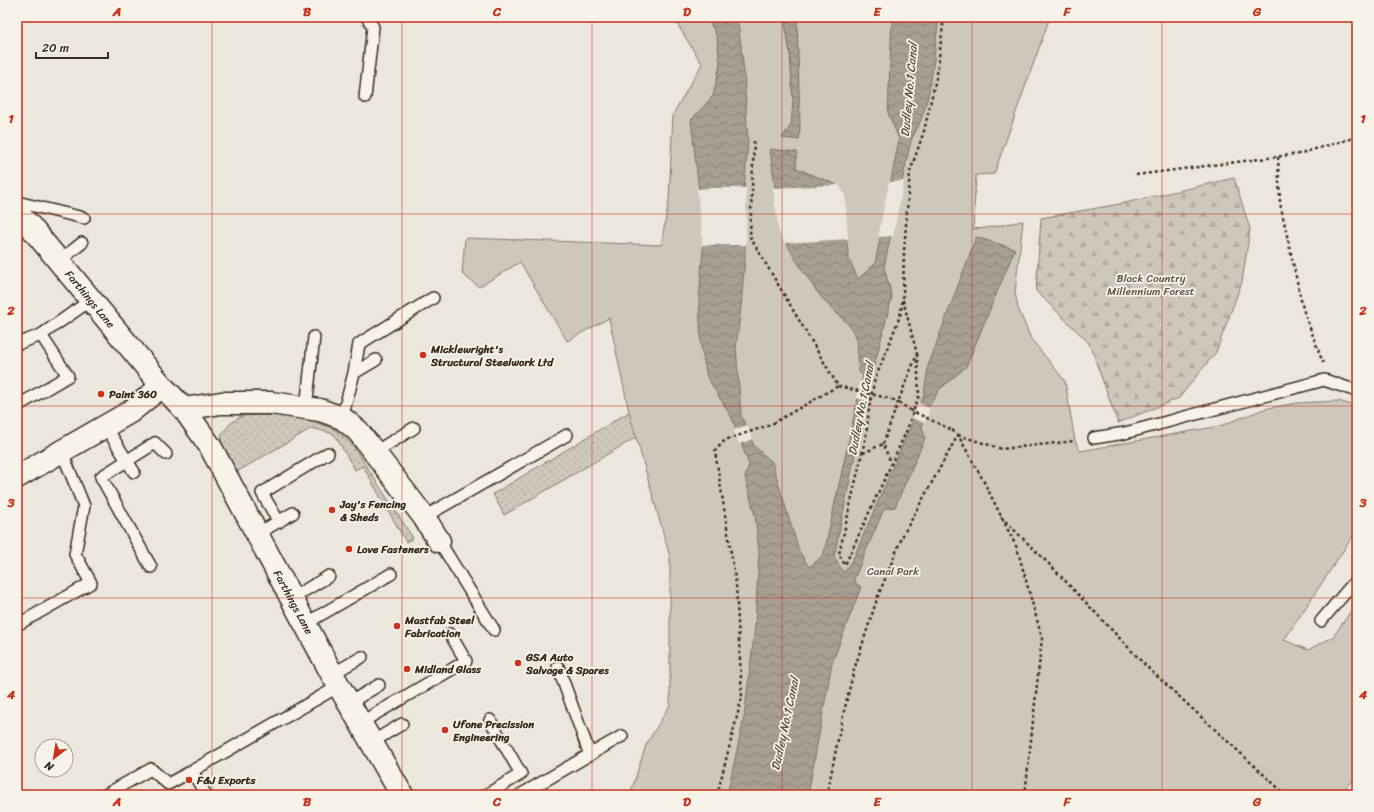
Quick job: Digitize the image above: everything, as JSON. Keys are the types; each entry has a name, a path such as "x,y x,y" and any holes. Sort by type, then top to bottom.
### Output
{"street":[{"name":"Farthings Lane","path":"21,222 59,261 162,386 184,409 210,446 305,624 402,795"},
{"path":"17,477 130,412 162,386"},
{"path":"184,409 222,403 271,404 320,410 342,418 358,431 375,452 424,517 439,540"}],"lane":[{"path":"364,97 373,27 367,17"},
{"path":"17,202 84,218"},
{"path":"59,261 82,243"},
{"path":"342,418 354,373 359,344 433,298"},
{"path":"17,344 41,335 91,300"},
{"path":"17,406 68,376 41,335"},
{"path":"306,408 314,336"},
{"path":"354,373 376,360"},
{"path":"1094,438 1125,433 1324,380 1357,391"},
{"path":"106,427 134,472"},
{"path":"375,452 414,428"},
{"path":"424,517 567,435"},
{"path":"151,567 101,477 155,443 166,454"},
{"path":"17,625 91,583 75,554 84,506 62,452"},
{"path":"279,522 262,493 328,453"},
{"path":"257,534 293,513"},
{"path":"439,540 494,630"},
{"path":"305,624 391,574"},
{"path":"292,598 329,576"},
{"path":"1320,621 1357,579"},
{"path":"360,723 466,660 450,634"},
{"path":"105,795 151,769 168,784 340,687 362,657"},
{"path":"558,667 590,755"},
{"path":"340,687 379,685"},
{"path":"486,795 521,774 490,720"},
{"path":"372,742 402,724"},
{"path":"520,795 622,736"},
{"path":"192,771 206,795"}],"path":[{"path":"903,297 917,354 919,395 906,432 845,565 839,554 866,436 874,382 900,316 903,297 904,251 910,172 924,131 937,74 944,17"},
{"path":"1136,175 1298,154 1357,137"},
{"path":"754,141 750,237 838,386"},
{"path":"1278,157 1280,202 1303,308 1330,382"},
{"path":"892,464 884,444 898,402 917,354"},
{"path":"716,795 742,697 736,584 715,451 725,440 770,425 838,386 891,399 952,430 958,435 1002,450 1075,441"},
{"path":"958,435 983,480 1017,548 1042,638 1025,795"},
{"path":"827,795 841,724 854,670 878,596 903,536 958,435"},
{"path":"862,453 884,444"},
{"path":"1001,517 1052,567 1147,667 1286,795"}],"green space":[{"name":"Canal Park","path":"673,17 1050,17 994,174 976,175 973,229 1023,221 1015,292 1018,308 1031,339 1065,381 1075,441 1080,451 1220,426 1264,409 1297,403 1339,401 1357,407 1357,530 1284,640 1308,650 1333,637 1357,602 1357,776 1338,795 630,795 646,745 670,705 670,557 629,412 609,318 567,341 520,262 479,287 462,274 465,238 661,245 669,200 673,114 702,64"},
{"name":"Black Country Millennium Forest","path":"1234,178 1250,229 1242,282 1216,352 1179,398 1118,423 1089,343 1036,291 1041,218 1125,203"},
{"path":"629,412 637,437 504,515 493,494"},
{"path":"241,416 289,416 315,422 334,429 352,444 413,538 406,542 363,466 355,470 334,434 312,428 235,473 220,448 222,434 230,424"}],"water":[{"name":"Dudley No.1 Canal","path":"707,17 736,17 739,29 744,72 748,144 744,189 745,258 736,346 741,415 754,446 772,462 799,551 809,567 824,553 863,375 859,372 857,339 849,325 817,292 794,257 781,232 770,149 797,152 796,168 837,185 849,259 858,279 875,264 899,139 888,113 892,17 939,17 928,96 924,111 911,140 884,267 892,297 870,382 834,557 844,573 854,557 924,395 928,366 976,237 1015,249 966,367 940,389 929,406 922,426 925,438 895,507 884,509 854,579 861,587 832,663 808,795 727,795 744,718 755,626 759,552 755,516 745,477 749,465 732,418 707,377 701,347 699,299 704,236 691,120 713,96 720,64 717,37"},
{"path":"784,17 797,17 800,126 799,140 782,138 791,125 793,102 790,54"}],"pier":[{"path":"904,181 893,236 878,237 889,182"},
{"path":"839,185 845,195 848,239 785,243 779,233 773,188"},
{"path":"746,188 746,245 702,245 697,189"},
{"path":"860,381 871,384 868,401 856,398"},
{"path":"918,403 930,408 925,423 912,418"},
{"path":"747,425 753,439 739,444 734,430"}],"place":[{"name":"Micklewright's Structural Steelwork Ltd","path":"423,355"},
{"name":"Paint 360","path":"101,394"},
{"name":"Jay's Fencing & Sheds","path":"332,510"},
{"name":"Love Fasteners","path":"349,549"},
{"name":"Mastfab Steel Fabrication","path":"397,626"},
{"name":"GSA Auto Salvage & Spares","path":"518,663"},
{"name":"Midland Glass","path":"407,669"},
{"name":"Ufone Precission Engineering","path":"445,730"},
{"name":"F&J Exports","path":"189,780"}]}
